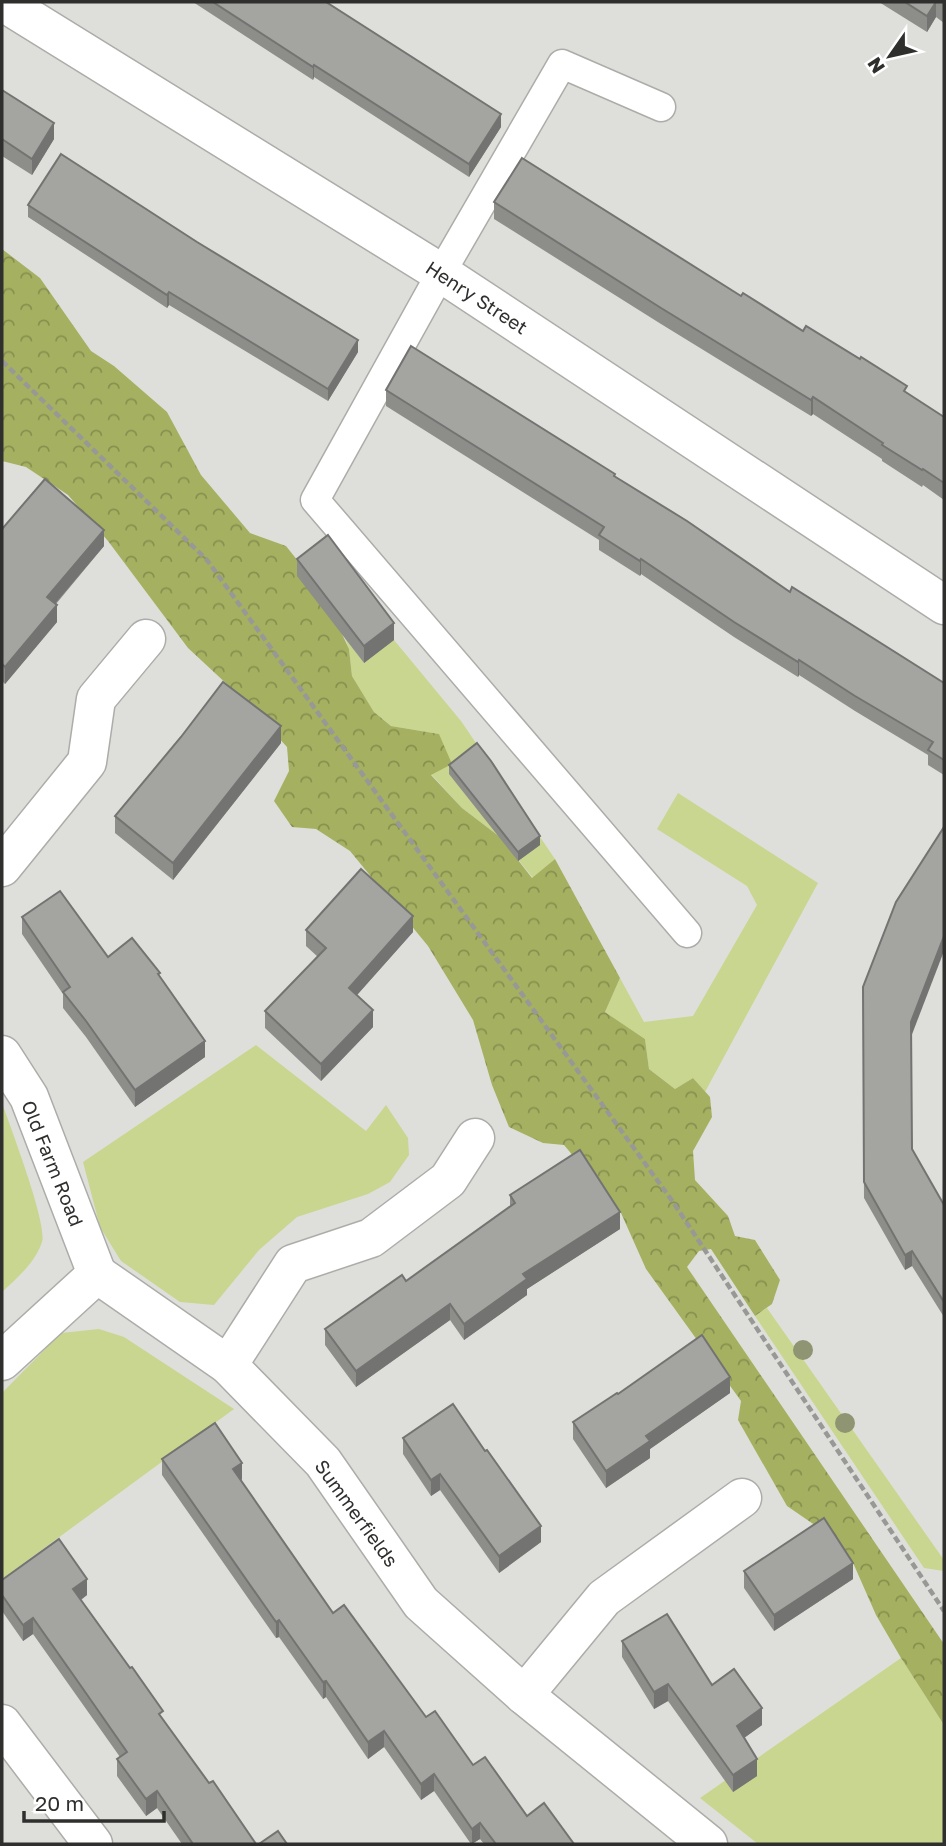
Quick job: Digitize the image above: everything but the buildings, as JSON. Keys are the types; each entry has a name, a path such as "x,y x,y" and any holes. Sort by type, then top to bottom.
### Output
{"street":[{"name":"Henry Street","path":"3,2 441,273 944,605"},
{"path":"2,867 87,762 96,699 146,639"},
{"name":"Old Farm Road","path":"2,1055 29,1097 97,1274"},
{"path":"228,1366 293,1264 371,1238 448,1180 475,1138"},
{"path":"2,1361 97,1274"},
{"name":"Summerfields","path":"97,1274 228,1366 324,1462 421,1603 524,1695 708,1844"},
{"path":"524,1695 604,1598 742,1498"},
{"path":"2,1724 93,1844"}],"lane":[{"path":"661,107 562,64 441,273 316,500 687,933"}],"path":[{"path":"2,360 207,560 673,1202 944,1611"}],"green space":[{"path":"2,249 40,278 91,351 114,366 167,412 201,475 250,533 286,546 322,591 349,649 352,676 374,712 391,726 439,734 452,764 431,775 462,808 500,837 532,878 555,859 620,978 605,1012 645,1039 649,1069 675,1089 693,1078 710,1097 712,1117 693,1151 695,1180 728,1216 735,1236 755,1240 780,1280 772,1304 755,1316 711,1249 699,1251 687,1267 944,1644 944,1725 876,1615 854,1565 822,1530 787,1506 738,1420 741,1401 646,1269 621,1213 564,1145 543,1143 509,1127 492,1085 473,1020 428,946 350,851 316,829 292,827 274,801 289,771 287,747 244,700 188,648 108,541 68,495 26,467 2,461"},
{"path":"345,638 364,663 394,640 461,721 555,859 533,878 500,837 462,808 431,774 439,734 391,726 374,712 352,676"},
{"path":"678,793 818,883 705,1092 693,1078 675,1089 649,1069 645,1039 605,1012 620,978 644,1022 693,1016 757,905 747,886 657,829"},
{"path":"256,1045 366,1131 386,1105 408,1138 409,1155 390,1182 368,1194 297,1217 259,1250 214,1305 180,1302 121,1261 100,1227 83,1162"},
{"path":"2,1103 34,1197 42,1242 25,1270 2,1292"},
{"path":"767,1308 944,1560 944,1571 924,1568 755,1316"},
{"path":"99,1329 124,1337 234,1409 2,1579 2,1393 61,1333"},
{"path":"901,1658 944,1725 944,1844 758,1844 700,1798"}]}
